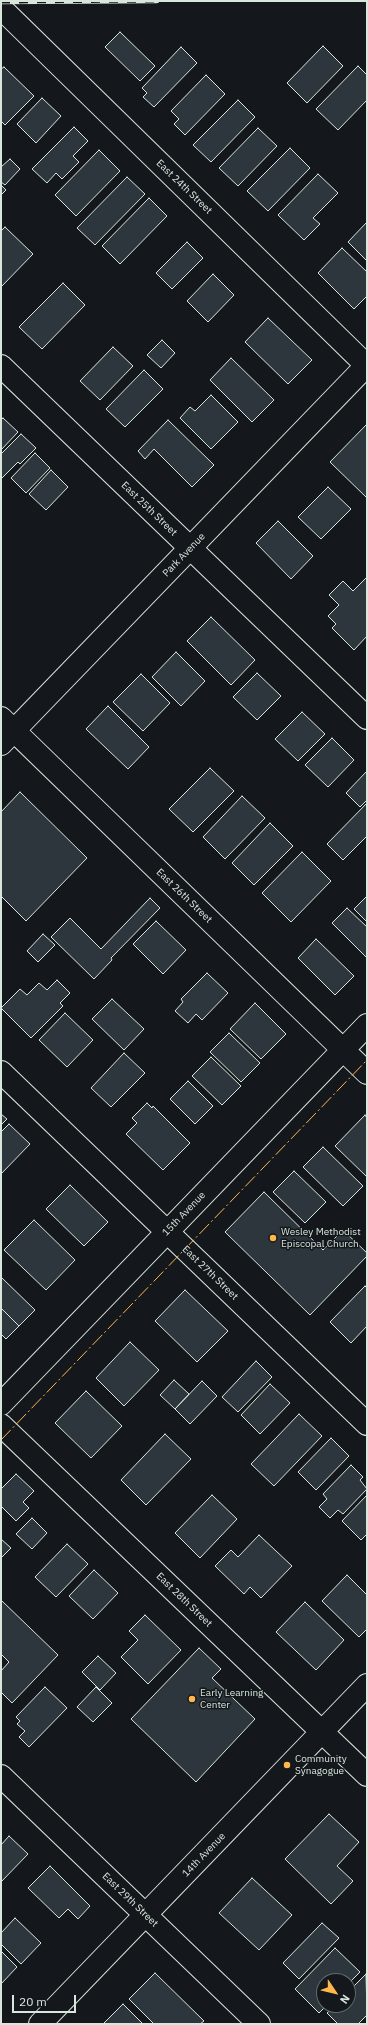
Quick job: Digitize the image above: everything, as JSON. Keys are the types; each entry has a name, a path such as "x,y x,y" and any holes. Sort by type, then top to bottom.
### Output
{"street":[{"name":"East 24th Street","path":"4,8 367,366"},
{"name":"East 25th Street","path":"1,366 367,718"},
{"name":"Park Avenue","path":"5,731 190,549 367,366"},
{"name":"East 26th Street","path":"5,731 367,1073"},
{"name":"15th Avenue","path":"1,1404 367,1025"},
{"name":"East 27th Street","path":"1,1072 367,1424"},
{"name":"East 28th Street","path":"1,1424 367,1775"},
{"name":"14th Avenue","path":"40,2024 367,1685"},
{"name":"East 29th Street","path":"1,1776 259,2024"}],"building":[{"path":"120,32 155,66 140,81 105,47"},
{"path":"323,46 343,66 307,103 287,83"},
{"path":"181,47 197,63 154,107 143,97 147,93 142,88"},
{"path":"358,66 367,75 367,100 338,130 316,109"},
{"path":"4,67 34,96 5,125 1,121 1,69"},
{"path":"206,75 225,94 185,135 174,124 179,119 171,111"},
{"path":"42,98 61,116 36,143 17,124"},
{"path":"238,100 255,117 211,162 193,145"},
{"path":"74,127 88,141 73,156 79,162 62,179 56,173 47,183 32,169"},
{"path":"258,128 277,146 238,186 219,168"},
{"path":"290,148 310,168 268,211 247,191"},
{"path":"99,150 120,171 76,216 55,195"},
{"path":"10,159 20,169 5,185 1,182 1,167"},
{"path":"318,174 338,193 313,218 320,224 304,240 278,215"},
{"path":"127,177 145,194 95,245 77,228"},
{"path":"1,185 6,190 1,195"},
{"path":"149,198 167,216 120,264 102,246"},
{"path":"367,222 367,261 348,242"},
{"path":"5,227 33,254 1,287 1,231"},
{"path":"187,242 203,258 172,289 156,273"},
{"path":"342,248 367,272 367,296 354,309 318,273"},
{"path":"213,274 234,295 208,322 187,301"},
{"path":"63,283 85,305 42,349 19,327"},
{"path":"268,318 312,360 288,384 245,342"},
{"path":"162,340 175,353 161,368 147,355"},
{"path":"113,347 133,366 100,400 80,381"},
{"path":"231,358 274,400 252,422 210,380"},
{"path":"144,370 163,389 125,427 106,409"},
{"path":"211,395 238,422 211,449 180,418 190,407 195,411"},
{"path":"3,418 18,432 1,450 1,420"},
{"path":"168,420 214,465 192,487 154,449 145,459 138,451"},
{"path":"367,424 367,498 330,462"},
{"path":"21,434 36,448 20,464 18,462 1,479 1,454"},
{"path":"35,453 50,468 26,493 11,478"},
{"path":"51,470 68,487 46,510 29,494"},
{"path":"328,487 351,509 321,539 298,517"},
{"path":"278,521 313,556 291,579 256,543"},
{"path":"367,577 367,636 354,650 332,628 336,624 328,616 339,605 329,595 343,581 353,591"},
{"path":"211,617 255,660 231,685 187,641"},
{"path":"176,652 205,681 181,706 152,677"},
{"path":"257,673 281,696 257,720 233,697"},
{"path":"141,674 170,703 143,731 113,702"},
{"path":"108,706 149,747 128,769 86,729"},
{"path":"302,712 325,734 298,761 275,739"},
{"path":"332,738 354,760 328,787 305,765"},
{"path":"210,768 234,791 193,832 169,809"},
{"path":"367,771 367,800 360,807 346,793"},
{"path":"20,792 87,858 26,921 1,896 1,812"},
{"path":"242,796 265,818 225,859 203,837"},
{"path":"367,803 367,836 343,860 327,844"},
{"path":"270,823 293,846 254,885 232,863"},
{"path":"302,852 331,881 291,922 262,893"},
{"path":"367,896 367,922 354,909"},
{"path":"150,898 160,908 111,958 112,960 94,979 51,937 70,918 101,949"},
{"path":"347,908 367,927 367,958 332,923"},
{"path":"156,921 186,950 163,974 133,944"},
{"path":"43,934 55,945 38,962 27,951"},
{"path":"316,939 354,976 335,995 298,958"},
{"path":"207,973 228,993 202,1020 196,1014 188,1023 175,1011 183,1002 181,999"},
{"path":"57,980 70,993 60,1003 63,1006 31,1038 1,1008 20,989 27,995 39,983 47,990"},
{"path":"112,999 144,1029 124,1050 92,1019"},
{"path":"255,1003 286,1034 261,1059 230,1029"},
{"path":"65,1013 93,1040 67,1067 39,1040"},
{"path":"229,1033 260,1063 241,1082 210,1052"},
{"path":"124,1053 145,1073 111,1107 91,1088"},
{"path":"211,1057 241,1086 222,1105 192,1076"},
{"path":"188,1081 213,1106 195,1124 170,1099"},
{"path":"147,1103 152,1108 153,1106 190,1143 163,1170 126,1134 137,1123 132,1118"},
{"path":"1,1114 7,1119 1,1125"},
{"path":"365,1115 367,1118 367,1177 335,1146"},
{"path":"9,1124 30,1144 1,1174 1,1132"},
{"path":"323,1147 363,1186 343,1206 303,1167"},
{"path":"294,1171 326,1202 305,1223 273,1192"},
{"path":"70,1185 108,1222 84,1246 46,1209"},
{"path":"264,1192 323,1250 343,1230 367,1253 367,1256 310,1315 225,1232"},
{"path":"34,1220 75,1260 46,1290 4,1250"},
{"path":"1,1277 35,1310 19,1326 1,1308"},
{"path":"365,1286 367,1288 367,1326 351,1343 330,1322"},
{"path":"185,1290 228,1331 197,1362 155,1321"},
{"path":"1,1308 19,1326 6,1339 1,1334"},
{"path":"130,1342 159,1370 124,1406 96,1378"},
{"path":"256,1361 272,1377 238,1412 222,1397"},
{"path":"174,1380 189,1394 175,1409 160,1395"},
{"path":"202,1381 217,1396 190,1424 175,1409"},
{"path":"270,1384 290,1403 260,1434 241,1415"},
{"path":"86,1391 122,1426 91,1458 55,1423"},
{"path":"299,1414 322,1436 274,1486 251,1464"},
{"path":"165,1434 191,1459 146,1505 121,1480"},
{"path":"331,1438 349,1456 316,1490 298,1472"},
{"path":"351,1465 363,1477 360,1480 367,1489 343,1514 338,1510 330,1518 319,1507 327,1499 323,1494"},
{"path":"16,1474 34,1491 23,1502 29,1508 16,1521 1,1506 1,1489"},
{"path":"212,1495 237,1519 200,1558 175,1533"},
{"path":"367,1495 367,1534 361,1540 342,1521"},
{"path":"32,1518 47,1533 32,1549 16,1534"},
{"path":"259,1535 292,1566 261,1598 250,1587 244,1594 215,1566 231,1550 238,1557"},
{"path":"1,1539 11,1548 1,1558"},
{"path":"67,1544 88,1564 56,1597 35,1577"},
{"path":"94,1570 118,1593 93,1619 69,1596"},
{"path":"347,1575 367,1595 367,1629 359,1637 322,1601"},
{"path":"1,1600 58,1655 12,1703 1,1692 1,1671 9,1662 1,1654"},
{"path":"305,1602 344,1640 316,1670 276,1632"},
{"path":"145,1615 181,1650 148,1684 121,1657 138,1640 129,1631"},
{"name":"Early Learning Center","path":"199,1648 221,1669 212,1678 255,1719 196,1782 131,1719"},
{"path":"98,1656 116,1673 100,1690 82,1672"},
{"path":"45,1687 67,1708 29,1747 19,1737 25,1731 17,1724 20,1721 16,1717"},
{"path":"96,1687 112,1703 93,1722 77,1707"},
{"path":"329,1814 359,1842 337,1866 353,1881 331,1904 285,1859"},
{"path":"9,1836 28,1854 1,1882 1,1845"},
{"path":"50,1866 90,1906 78,1919 68,1909 59,1918 28,1888"},
{"path":"252,1878 292,1915 259,1950 219,1913"},
{"path":"15,1918 41,1943 21,1964 1,1944 1,1933"},
{"path":"322,1923 339,1938 299,1979 283,1963"},
{"path":"335,1948 360,1972 356,1976 356,1973 316,1973 316,2010 295,1989"},
{"path":"1,1951 17,1967 1,1984"},
{"path":"155,1973 204,2021 200,2024 154,2024 129,1999"},
{"path":"366,1974 367,2015 358,2024 338,2024 327,2013 356,2013 356,1984"},
{"path":"123,2004 143,2024 103,2024"}],"railway":[{"path":"1,2 157,1"}],"power":[{"path":"1,1440 367,1060"}],"place":[{"name":"Wesley Methodist Episcopal Church","path":"273,1238"},
{"name":"Early Learning Center","path":"192,1699"},
{"name":"Community Synagogue","path":"287,1765"}]}
